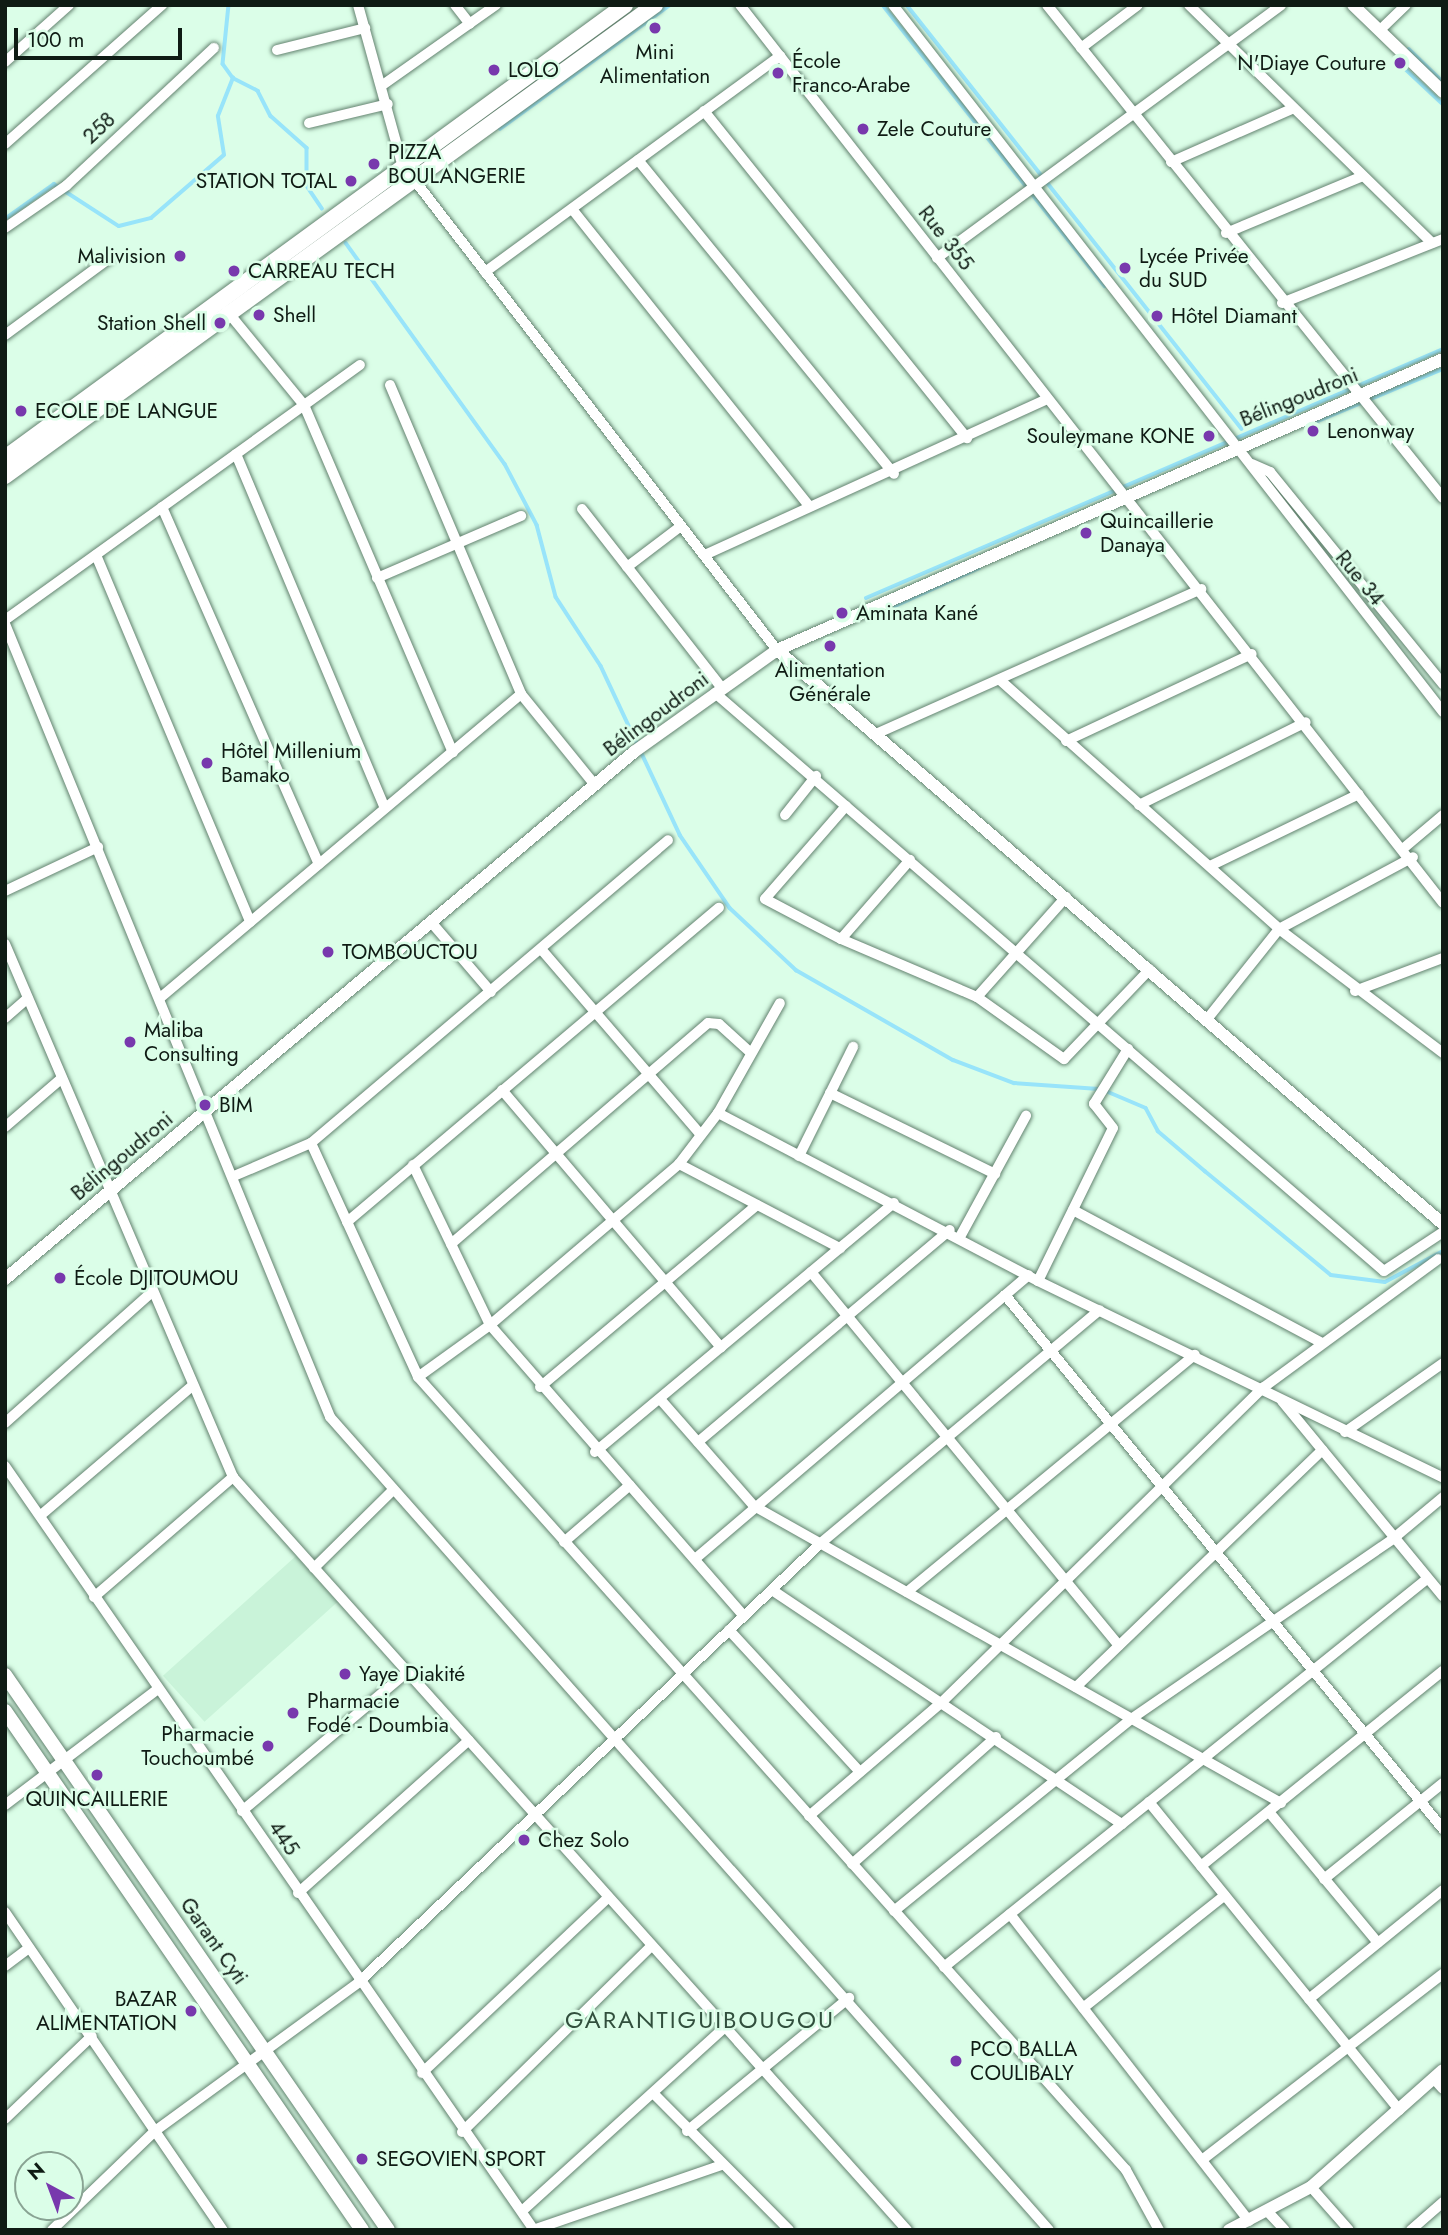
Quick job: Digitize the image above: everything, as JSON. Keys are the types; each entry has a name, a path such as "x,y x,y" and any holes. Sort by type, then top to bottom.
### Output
{"main road":[{"path":"5,457 402,164 625,5"},
{"path":"5,476 227,312 655,5"},
{"name":"Garant Cyti","path":"5,1675 388,2230"},
{"name":"Garant Cyti","path":"5,1711 362,2230"}],"street":[{"path":"5,62 69,5"},
{"path":"5,144 162,5"},
{"path":"358,5 384,84 402,164 681,526 707,554 777,650 878,733 1443,1224"},
{"path":"455,5 470,24"},
{"path":"384,84 496,5"},
{"name":"Rue 355","path":"740,5 1121,494 1413,857 1443,902"},
{"name":"Rue 34","path":"893,5 1032,185 1238,443 1252,464 1258,481 1443,712"},
{"path":"1047,5 1354,395 1440,492"},
{"path":"1081,48 1138,5"},
{"path":"1189,5 1363,176 1437,241 1282,303"},
{"path":"937,258 1032,185 1231,46 1281,5"},
{"path":"1353,5 1443,92"},
{"path":"1380,30 1406,5"},
{"path":"277,50 365,28"},
{"name":"258","path":"5,228 67,185 214,48"},
{"path":"485,272 780,56"},
{"path":"309,122 388,104"},
{"path":"1171,162 1294,108"},
{"path":"704,111 967,439"},
{"path":"638,160 894,474"},
{"path":"1226,233 1363,176"},
{"path":"572,209 809,506"},
{"path":"5,335 110,258"},
{"path":"227,312 304,405 453,751"},
{"name":"Bélingoudroni","path":"5,1279 634,752 777,650 1121,494 1443,359"},
{"path":"360,365 5,622 234,1176 330,1417 849,1998 1049,2230"},
{"path":"390,385 521,694 595,785"},
{"path":"707,554 809,506 894,474 1047,399"},
{"path":"236,454 386,808"},
{"name":"Rue 34","path":"1252,464 1270,472 1443,684"},
{"path":"162,507 318,864"},
{"path":"582,509 719,690 846,806 1384,1270 1443,1232"},
{"path":"377,578 521,516"},
{"path":"627,567 681,526"},
{"path":"96,555 250,922"},
{"path":"878,733 1200,589"},
{"path":"1066,741 1252,654"},
{"path":"1000,680 1279,929 1355,992 1443,1053"},
{"path":"160,998 521,694"},
{"path":"1139,805 1306,722"},
{"path":"785,815 816,776"},
{"path":"1210,866 1359,793"},
{"path":"846,806 765,899 841,939 977,996 1064,1059 1150,969"},
{"path":"1405,847 1443,815"},
{"path":"234,1176 311,1143 668,840"},
{"path":"5,891 98,847"},
{"path":"1208,1018 1279,929 1413,857"},
{"path":"841,939 909,860"},
{"path":"977,996 1066,897"},
{"path":"346,1222 719,908"},
{"path":"431,922 491,992"},
{"path":"5,944 233,1477 535,1814 650,1947 907,2230"},
{"path":"541,949 648,1079 700,1134"},
{"path":"1355,992 1443,958"},
{"path":"5,1018 28,998"},
{"path":"418,1377 490,1325 679,1164 718,1113 780,1003"},
{"path":"451,1244 648,1079 708,1023 719,1024 751,1053"},
{"path":"799,1156 853,1047"},
{"path":"695,1559 1005,1295 1034,1278 1073,1210 1112,1128 1094,1104 1104,1083 1128,1049"},
{"path":"5,1127 62,1078"},
{"path":"502,1090 722,1348"},
{"path":"830,1093 995,1174"},
{"path":"718,1113 950,1230 1034,1278 1264,1387 1345,1432 1443,1478"},
{"path":"961,1236 1026,1116"},
{"path":"311,1143 418,1377 1126,2170 1159,2230"},
{"path":"679,1164 840,1248"},
{"path":"413,1165 490,1325 595,1452 630,1485 744,1616"},
{"path":"595,1452 894,1203"},
{"path":"540,1387 757,1205"},
{"path":"1073,1210 1321,1342"},
{"path":"698,1442 950,1230"},
{"path":"809,1816 942,1702 1264,1387 1321,1342 1438,1259"},
{"path":"811,1272 1119,1645"},
{"path":"5,1423 153,1291"},
{"path":"1005,1295 1443,1829"},
{"path":"52,2230 155,2130 245,2061 359,1982 821,1543 1100,1310"},
{"path":"907,1592 1195,1355"},
{"path":"1345,1432 1443,1363"},
{"path":"41,1515 193,1385"},
{"path":"1280,1398 1443,1596"},
{"path":"660,1399 754,1506 1280,1803"},
{"path":"1076,1688 1322,1450"},
{"name":"445","path":"5,1466 462,2132 534,2230"},
{"path":"94,1597 233,1477"},
{"path":"564,1542 630,1485"},
{"path":"314,1568 393,1490"},
{"path":"894,1911 1131,1719 1394,1538 1443,1497"},
{"path":"944,1967 1427,1579"},
{"path":"772,1590 996,1737 1122,1824"},
{"path":"729,1630 860,1772"},
{"path":"242,1811 407,1671"},
{"path":"1201,1866 1443,1671"},
{"path":"5,1805 66,1763 158,1689"},
{"path":"852,1864 996,1737"},
{"path":"298,1893 468,1741"},
{"path":"1324,1879 1443,1783"},
{"path":"1149,1802 1399,2110"},
{"path":"1269,1812 1378,1943"},
{"path":"1309,1999 1443,1890"},
{"path":"1083,2008 1225,1895"},
{"path":"422,2073 608,1898"},
{"path":"5,1912 219,2225 207,2230"},
{"path":"1010,1914 1249,2221"},
{"path":"462,2132 650,1947"},
{"path":"5,1966 29,1948"},
{"path":"1202,2160 1443,1974"},
{"path":"687,2131 849,1998"},
{"path":"522,2211 655,2095 725,2027"},
{"path":"5,2119 92,2036"},
{"path":"1229,2230 1269,2213 1311,2187 1399,2110 1440,2079"},
{"path":"655,2095 687,2131 789,2230"},
{"path":"534,2230 722,2165"},
{"path":"1311,2187 1349,2230"},
{"path":"1411,2230 1443,2202"},
{"path":"1269,2213 1285,2230"}],"shaded area":[{"path":"296,1556 337,1602 204,1722 163,1676"}],"waterway":[{"path":"229,5 223,64 233,78 258,91 271,116 307,148 307,186 322,208"},
{"path":"500,129 670,5"},
{"path":"883,5 1105,286"},
{"path":"907,5 1242,429"},
{"path":"1409,49 1443,82"},
{"path":"1395,59 1443,104"},
{"path":"5,219 54,184 119,226 151,218 224,155 218,116 233,78"},
{"path":"346,243 505,464 537,525 556,597 601,666 680,835 730,908 796,970 953,1060 1014,1083 1099,1089"},
{"path":"866,598 1443,349"},
{"path":"1306,426 1443,369"},
{"path":"895,606 979,568"},
{"path":"1106,1091 1146,1108 1158,1131 1205,1171"},
{"path":"1205,1171 1331,1275 1385,1282 1443,1251"}],"place":[{"name":"Mini Alimentation","path":"655,28"},
{"name":"N'Diaye Couture","path":"1400,63"},
{"name":"LOLO","path":"494,70"},
{"name":"École Franco-Arabe","path":"778,73"},
{"name":"Zele Couture","path":"863,129"},
{"name":"PIZZA BOULANGERIE","path":"374,164"},
{"name":"STATION TOTAL","path":"351,181"},
{"name":"Malivision","path":"180,256"},
{"name":"Lycée Privée du SUD","path":"1125,268"},
{"name":"CARREAU TECH","path":"234,271"},
{"name":"Shell","path":"259,315"},
{"name":"Hôtel Diamant","path":"1157,316"},
{"name":"Station Shell","path":"220,323"},
{"name":"ECOLE DE LANGUE","path":"21,411"},
{"name":"Lenonway","path":"1313,431"},
{"name":"Souleymane KONE","path":"1209,436"},
{"name":"Quincaillerie Danaya","path":"1086,533"},
{"name":"Aminata Kané","path":"842,613"},
{"name":"Alimentation Générale","path":"830,646"},
{"name":"Hôtel Millenium Bamako","path":"207,763"},
{"name":"TOMBOUCTOU","path":"328,952"},
{"name":"Maliba Consulting","path":"130,1042"},
{"name":"BIM","path":"205,1105"},
{"name":"École DJITOUMOU","path":"60,1278"},
{"name":"Yaye Diakité","path":"345,1674"},
{"name":"Pharmacie Fodé - Doumbia","path":"293,1713"},
{"name":"Pharmacie Touchoumbé","path":"268,1746"},
{"name":"QUINCAILLERIE","path":"97,1775"},
{"name":"Chez Solo","path":"524,1840"},
{"name":"BAZAR ALIMENTATION","path":"191,2011"},
{"name":"PCO BALLA COULIBALY","path":"956,2061"},
{"name":"SEGOVIEN SPORT","path":"362,2159"}],"district":[{"name":"GARANTIGUIBOUGOU","path":"700,2020"}]}
